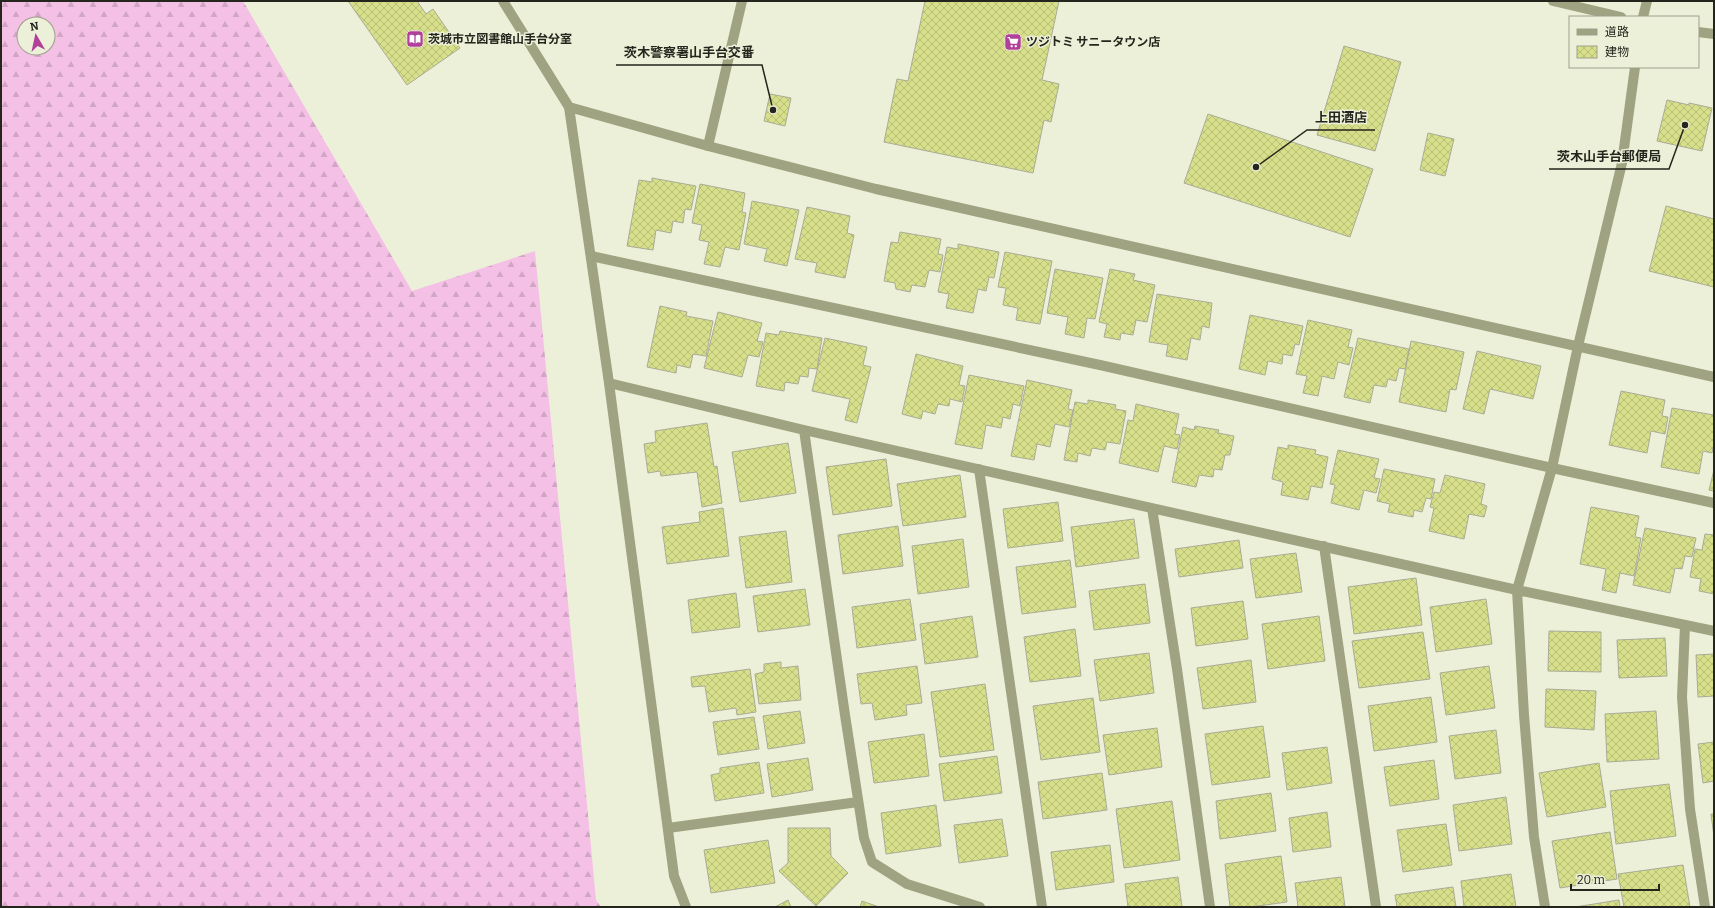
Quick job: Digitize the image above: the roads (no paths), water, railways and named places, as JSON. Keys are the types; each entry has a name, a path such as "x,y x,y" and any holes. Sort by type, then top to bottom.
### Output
{"street":[{"path":"503,1 569,107 609,383 674,876 686,907"},
{"path":"708,146 742,1"},
{"path":"1554,1 1617,16"},
{"path":"1643,16 1646,1"},
{"path":"1699,32 1714,34"},
{"path":"1545,907 1534,836 1524,715 1517,590 1552,468 1578,346 1622,163 1635,68"},
{"path":"569,107 708,146 876,189 1714,377"},
{"path":"590,256 1100,366 1714,503"},
{"path":"609,383 804,430 1517,590 1714,631"},
{"path":"804,430 858,802 864,838 872,862 908,884 980,907"},
{"path":"979,469 1042,907"},
{"path":"1152,508 1177,669 1210,907"},
{"path":"1324,546 1376,907"},
{"path":"1684,625 1682,697 1690,809 1705,907"},
{"path":"668,828 858,802"}],"place":[{"name":"茨城市立図書館山手台分室","path":"415,39"},
{"name":"ツジトミ サニータウン店","path":"1013,42"},
{"name":"茨木警察署山手台交番","path":"773,110"},
{"name":"茨木山手台郵便局","path":"1685,125"},
{"name":"上田酒店","path":"1256,167"}]}
